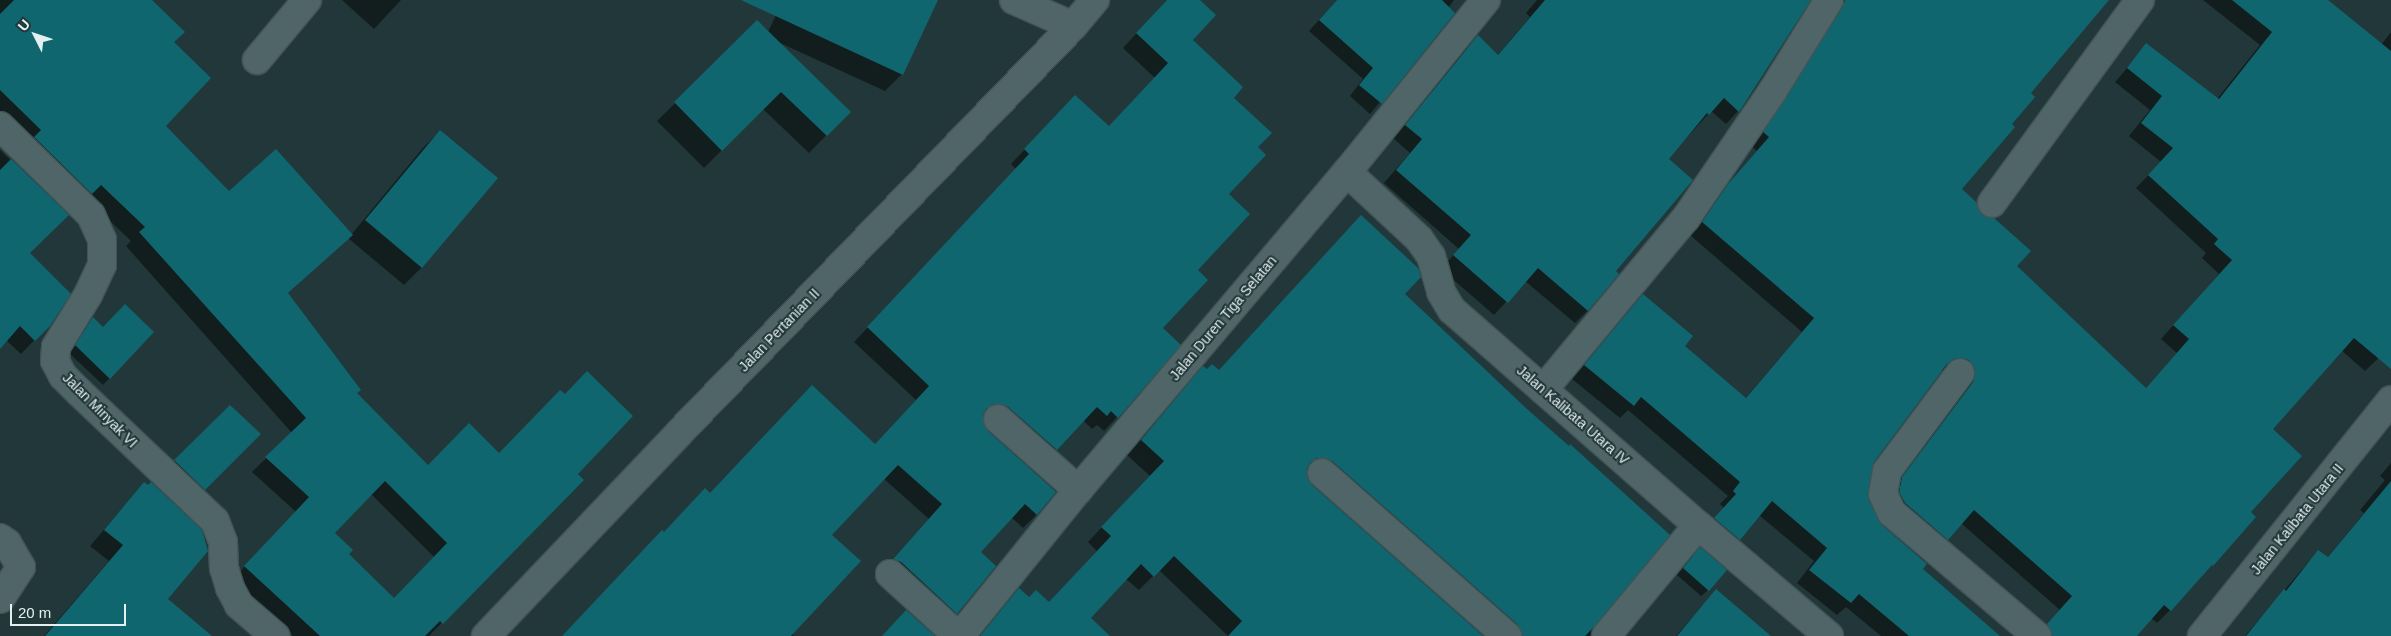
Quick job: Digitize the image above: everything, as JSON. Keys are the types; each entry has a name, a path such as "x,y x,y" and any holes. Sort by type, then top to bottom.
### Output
{"street":[{"path":"257,60 307,0"},
{"path":"1014,0 1073,26"},
{"name":"Jalan Pertanian II","path":"486,636 679,433 1073,26 1095,0"},
{"name":"Jalan Duren Tiga Selatan","path":"959,636 1078,490 1347,172 1486,0"},
{"path":"1543,390 1686,218 1767,101 1829,0"},
{"path":"1992,203 2140,0"},
{"name":"Jalan Minyak VI","path":"0,126 91,216 102,240 102,265 88,295 56,347 55,361 63,376 215,521 223,542 224,568 230,588 240,605 275,636"},
{"name":"Jalan Kalibata Utara IV","path":"1347,172 1419,240 1431,256 1441,292 1452,310 1698,525 1829,636"},
{"path":"1960,373 1887,471 1883,494 1892,513 2037,636"},
{"name":"Jalan Kalibata Utara II","path":"2202,636 2391,400"},
{"path":"998,420 1078,490"},
{"path":"1322,473 1507,636"},
{"path":"1606,636 1698,525"},
{"path":"0,538 7,543 21,567 0,599"},
{"path":"890,574 959,636"}],"building":[{"path":"14,0 152,0 185,32 174,42 211,78 166,126 229,191 276,149 353,235 288,293 361,390 357,393 428,465 469,423 499,453 560,390 565,394 587,371 633,416 578,474 584,480 443,624 440,621 425,636 320,636 244,566 309,497 265,457 306,418 139,232 145,227 101,185 92,194 34,137 41,130 0,90 0,14","holes":["385,481 447,543 394,598 349,554 353,550 335,533"]},
{"path":"741,0 938,0 903,75"},
{"path":"1167,0 1200,0 1216,15 1193,40 1243,87 1234,98 1272,133 1258,147 1266,155 1229,194 1250,214 1198,270 1208,280 1163,328 1181,345 1118,418 1111,411 1107,416 1097,407 1057,450 1008,407 1002,404 994,404 986,409 983,415 983,423 988,431 1056,492 1037,515 1025,504 981,552 996,566 957,614 901,562 893,559 942,504 898,465 832,535 861,561 791,636 562,636 662,530 664,532 705,488 710,493 812,385 875,444 929,386 867,327 1029,154 1024,149 1075,95 1109,126 1168,63 1136,33"},
{"path":"1337,0 1442,0 1455,13 1382,104 1359,85 1373,68 1319,20"},
{"path":"1545,0 1811,0 1739,112 1724,98 1709,115 1707,113 1669,159 1693,180 1616,271 1619,274 1588,311 1538,268 1508,303 1453,255 1471,235 1396,170 1422,139 1405,125 1478,35 1498,55"},
{"path":"1845,0 2109,0 2031,93 2035,97 2012,124 2015,127 1962,189 1976,202 1982,215 1994,218 2031,251 2017,266 2146,388 2189,339 2173,325 2232,260 2214,244 2218,239 2148,175 2173,148 2141,123 2162,96 2127,68 2146,43 2219,99 2272,32 2232,0 2328,0 2391,51 2391,369 2354,338 2273,429 2302,456 2251,512 2256,517 2213,566 2171,611 2164,605 2137,636 2052,636 2047,624 2072,596 1974,510 1948,540 1905,503 1899,492 1902,477 1973,382 1975,375 1974,367 1969,360 1962,358 1954,359 1947,364 1874,462 1868,492 1869,501 1882,525 1927,564 1923,569 2000,636 1909,636 1859,594 1851,603 1809,570 1827,548 1772,501 1740,540 1714,518 1736,494 1733,491 1740,482 1641,397 1634,406 1584,365 1643,294 1693,336 1685,346 1746,398 1814,318 1702,222 1728,184 1769,137 1763,132 1842,8"},
{"path":"757,20 851,112 827,136 781,92 722,151 674,102"},
{"path":"440,130 498,178 422,268 365,220"},
{"path":"11,159 69,215 30,253 71,294 50,326 35,341 20,326 0,349 0,170"},
{"path":"1361,215 1418,268 1421,277 1405,294 1527,409 1569,446 1570,444 1670,535 1594,627 1585,636 1522,636 1517,624 1332,461 1325,458 1317,458 1310,463 1307,469 1307,478 1312,485 1483,636 1228,636 1242,621 1174,556 1154,577 1141,564 1091,618 1110,636 980,636 1019,588 1029,597 1036,590 1049,602 1111,536 1101,527 1164,461 1141,440 1203,366 1207,369 1212,364 1219,370"},
{"path":"125,304 154,332 110,379 75,345 93,317 103,327"},
{"path":"230,405 261,434 205,490 174,460"},
{"path":"2391,481 2391,636 2246,636 2284,589 2286,591 2318,550 2328,557"},
{"path":"144,482 148,485 151,482 202,530 208,551 168,599 212,636 45,636 123,545 104,530"},
{"path":"1700,547 1727,570 1709,591 1683,568"},
{"path":"1716,589 1771,636 1677,636"},
{"path":"906,610 935,636 882,636"}]}
